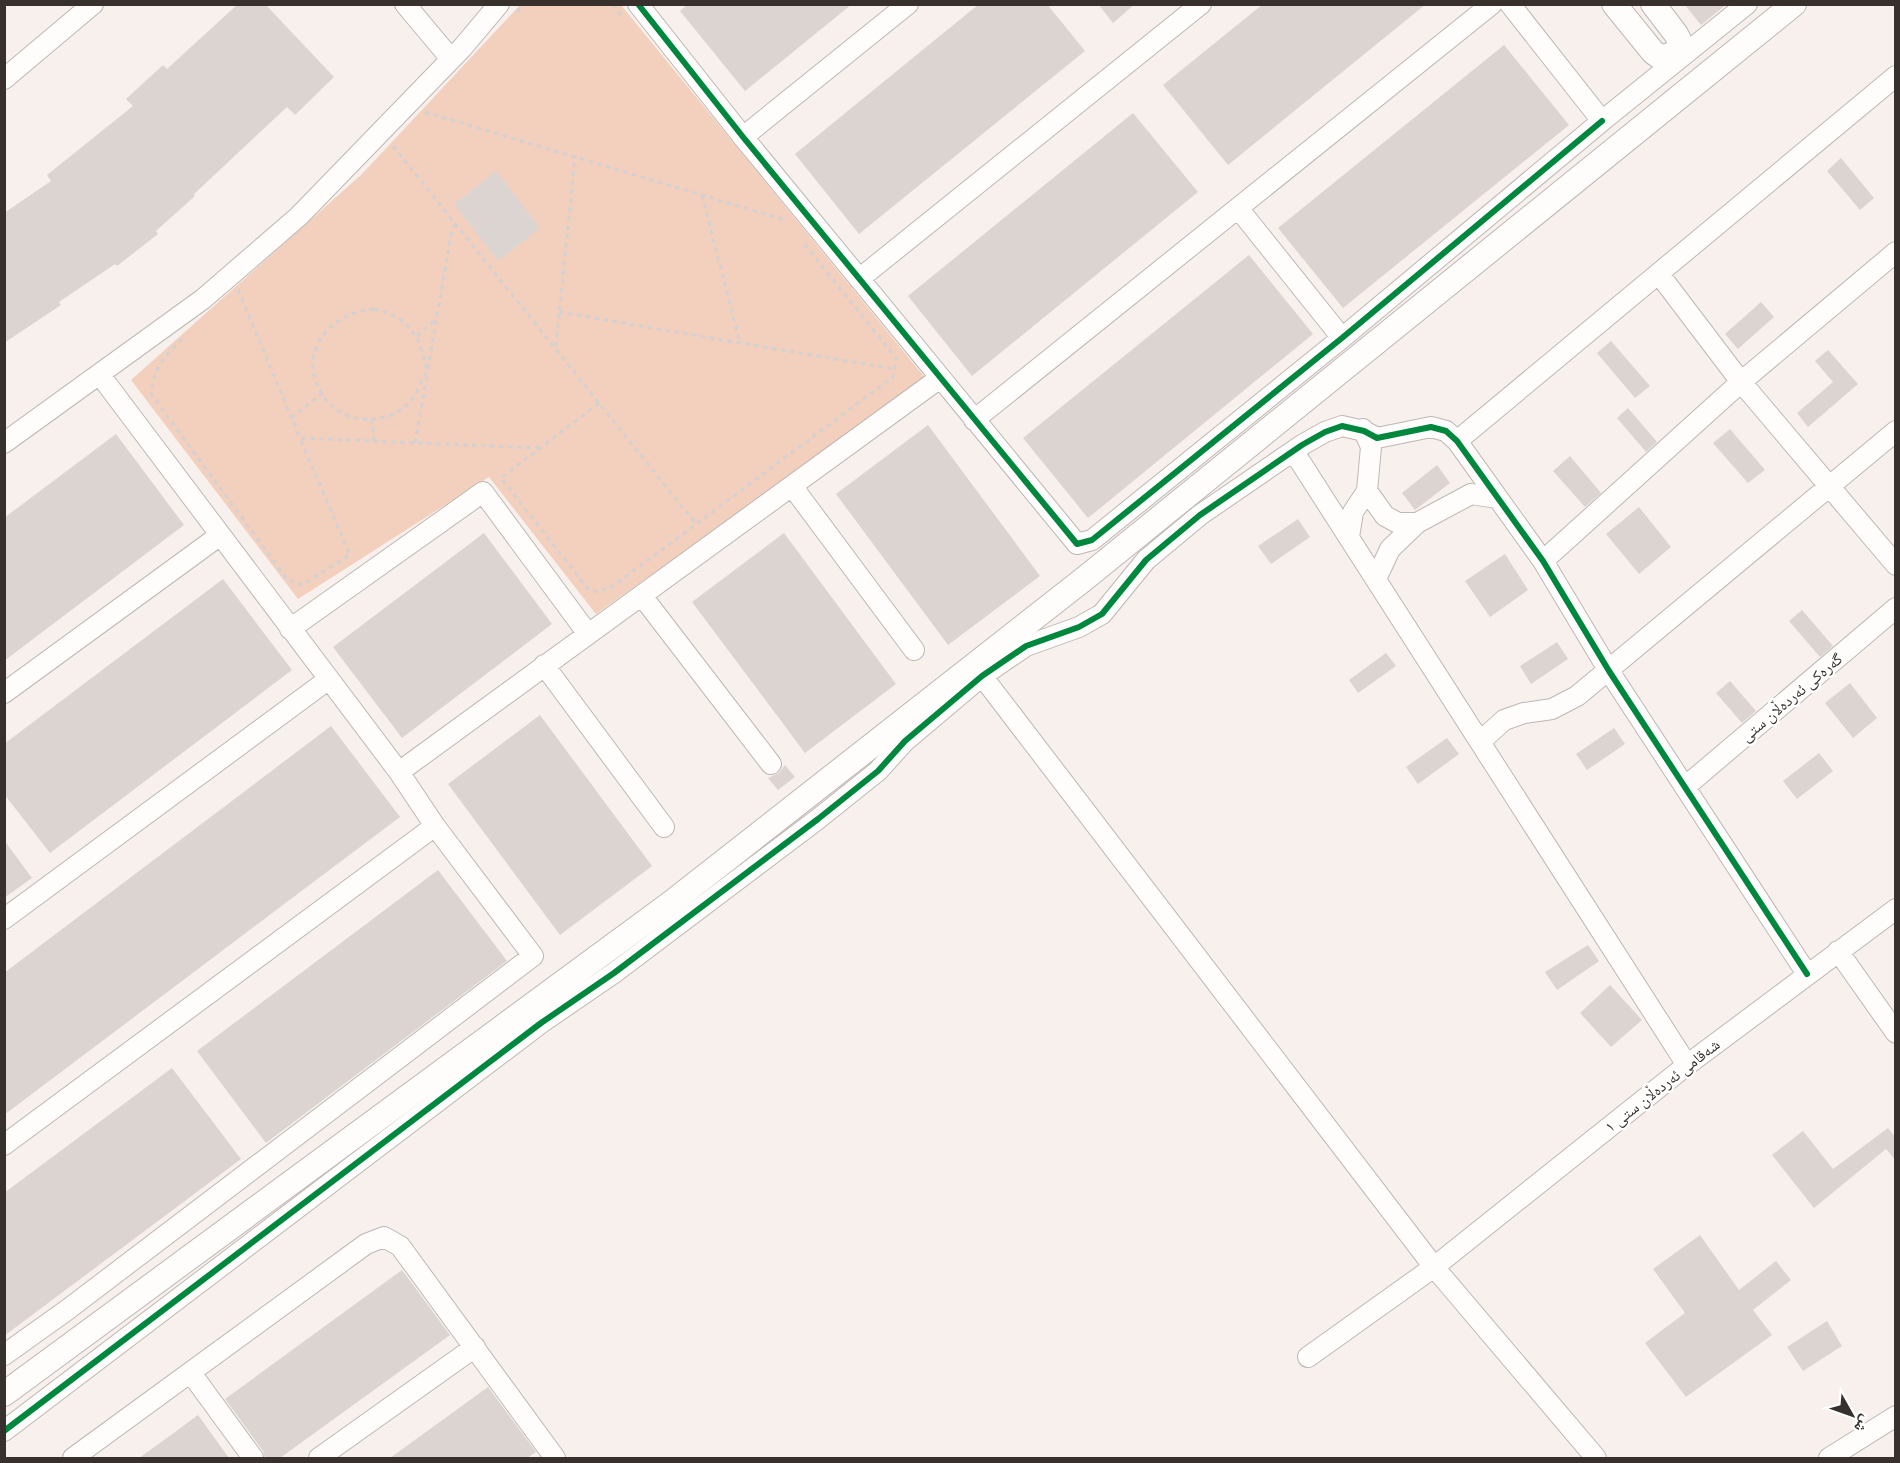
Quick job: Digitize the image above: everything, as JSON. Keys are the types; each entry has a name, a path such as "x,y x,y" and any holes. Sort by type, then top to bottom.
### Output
{"street":[{"path":"4,79 93,4"},
{"path":"405,4 451,59"},
{"path":"638,4 743,137 1077,544 1092,540 1342,338 1746,4"},
{"path":"743,137 908,4"},
{"path":"859,279 1201,4"},
{"path":"974,420 1492,4"},
{"path":"1510,4 1602,122"},
{"path":"1614,4 1653,52 1661,58 1675,53 1681,44 1676,33 1653,4"},
{"path":"4,1394 671,903 1084,579 1794,4"},
{"path":"4,443 202,299 298,216 451,59 505,12"},
{"path":"1457,441 1896,76"},
{"path":"1238,208 1342,338"},
{"path":"1543,561 1741,382 1896,252"},
{"path":"1659,274 1741,382 1896,565"},
{"path":"4,1355 68,1310 533,956 435,826 399,772 219,536 100,375"},
{"path":"399,772 940,378"},
{"path":"4,1431 541,1023 614,974 775,852 878,771 905,741 982,676 1026,646 1079,627 1102,614 1146,560 1200,515 1325,432 1342,426 1364,430 1377,438 1431,427 1446,431 1457,441 1543,561 1609,671 1807,974"},
{"path":"1349,537 1353,512 1367,491 1371,447 1364,430"},
{"path":"1481,741 1504,720 1524,713 1552,709 1577,696 1896,430"},
{"path":"1294,452 1687,1065"},
{"path":"792,486 914,650"},
{"path":"1367,491 1385,516 1398,523 1418,523"},
{"path":"290,629 483,492 588,634"},
{"path":"1376,579 1390,549 1418,523 1471,494 1497,498"},
{"path":"4,693 219,536"},
{"path":"642,596 771,764"},
{"name":"گەرەکی ئەردەڵان ستی","path":"1686,786 1896,608"},
{"path":"544,665 664,827"},
{"path":"982,676 1434,1267 1596,1458"},
{"path":"4,919 329,679"},
{"path":"4,1145 435,826"},
{"name":"شەقامی ئەردەڵان ستی ١","path":"1308,1358 1434,1267 1687,1065 1896,909"},
{"path":"1838,951 1896,1033"},
{"path":"73,1458 378,1238 390,1239 400,1246 555,1458"},
{"path":"323,1457 476,1347"},
{"path":"191,1373 253,1458"},
{"path":"1829,1458 1896,1416"}],"path":[{"path":"505,12 524,4"},
{"path":"613,4 628,23"},
{"path":"430,104 423,112 785,220"},
{"path":"386,151 392,145 696,524"},
{"path":"555,348 575,157"},
{"path":"702,195 740,343"},
{"path":"777,210 792,229"},
{"path":"415,443 455,224"},
{"path":"599,403 501,478 588,589 598,592 613,586 893,377 896,358 800,238"},
{"path":"230,295 242,285"},
{"path":"184,337 163,358 152,381 152,394 287,579 302,585 350,555 238,289"},
{"path":"374,309 391,313 406,323 417,336 427,371 409,402 395,413 372,419 358,418 341,412 317,383 314,365 317,346 326,330 340,317 357,310 374,309"},
{"path":"559,312 894,369"},
{"path":"417,336 436,319"},
{"path":"291,418 323,393"},
{"path":"372,419 374,441"},
{"path":"300,438 539,448"}],"shaded area":[{"path":"521,4 621,5 926,379 596,614 489,477 298,599 131,380 362,174"}],"building":[{"path":"238,4 265,4 334,77 295,115 287,107 156,231 158,234 117,266 115,264 59,302 61,305 4,343 4,213 51,181 47,175 133,106 126,99 163,65 167,69"},
{"path":"688,4 852,4 745,91 680,11"},
{"path":"979,4 1047,4 1085,51 859,234 795,154"},
{"path":"1098,4 1135,4 1113,23"},
{"path":"1263,4 1426,4 1228,165 1163,85"},
{"path":"1684,4 1727,4 1701,25"},
{"path":"1504,45 1569,125 1343,308 1278,228"},
{"path":"1133,113 1198,192 972,376 908,296"},
{"path":"1841,158 1874,198 1860,210 1827,171"},
{"path":"496,171 540,228 498,261 454,204"},
{"path":"1249,255 1313,334 1088,518 1023,438"},
{"path":"1761,302 1774,317 1738,349 1725,334"},
{"path":"1611,341 1650,386 1635,398 1597,353"},
{"path":"1828,350 1858,384 1808,427 1797,413 1833,382 1815,361"},
{"path":"1628,408 1657,442 1646,452 1617,418"},
{"path":"928,425 1040,576 948,645 836,494"},
{"path":"1730,429 1765,470 1748,483 1713,443"},
{"path":"116,434 184,525 4,661 4,518"},
{"path":"1570,456 1601,493 1585,507 1553,471"},
{"path":"1437,465 1450,483 1415,510 1402,493"},
{"path":"1639,507 1671,547 1639,574 1606,534"},
{"path":"1298,519 1310,537 1271,564 1258,546"},
{"path":"484,533 552,624 402,738 333,647"},
{"path":"784,533 896,684 805,753 692,602"},
{"path":"1505,554 1528,590 1490,617 1465,581"},
{"path":"223,579 292,670 50,853 4,794 4,744"},
{"path":"1802,610 1833,646 1820,657 1789,621"},
{"path":"1557,642 1568,659 1531,684 1520,666"},
{"path":"1386,653 1396,666 1358,693 1349,680"},
{"path":"1730,681 1756,711 1742,723 1716,693"},
{"path":"1850,683 1877,718 1853,738 1825,703"},
{"path":"540,715 652,866 560,935 448,784"},
{"path":"331,726 400,817 4,1115 4,973"},
{"path":"1614,728 1625,744 1587,770 1576,754"},
{"path":"1447,738 1459,754 1418,784 1406,767"},
{"path":"1819,753 1833,771 1797,799 1783,781"},
{"path":"785,765 795,777 778,790 768,778 779,773"},
{"path":"4,840 32,878 4,898"},
{"path":"438,870 507,961 266,1143 197,1051"},
{"path":"1588,945 1599,961 1557,990 1545,972"},
{"path":"1610,985 1642,1020 1611,1047 1580,1013"},
{"path":"172,1068 241,1159 4,1336 4,1193"},
{"path":"1888,1128 1896,1138 1896,1161 1886,1149 1814,1208 1772,1155 1803,1131 1833,1169"},
{"path":"1700,1235 1739,1290 1776,1261 1791,1280 1753,1310 1772,1335 1686,1397 1645,1343 1685,1313 1653,1269"},
{"path":"402,1270 450,1335 280,1458 265,1458 263,1451 225,1399"},
{"path":"1827,1321 1842,1346 1803,1371 1787,1347"},
{"path":"488,1387 536,1452 527,1458 390,1458"},
{"path":"198,1415 229,1458 139,1458 171,1435"}],"cycle path":[{"path":"638,4 743,137 1077,544 1092,540 1342,338 1602,121"},
{"path":"4,1431 541,1023 614,973 818,819 878,771 905,741 982,676 1026,646 1079,627 1102,614 1146,560 1200,515 1302,445 1325,432 1342,426 1364,431 1377,438 1431,427 1446,431 1457,441 1543,561 1609,671 1807,974"}]}
